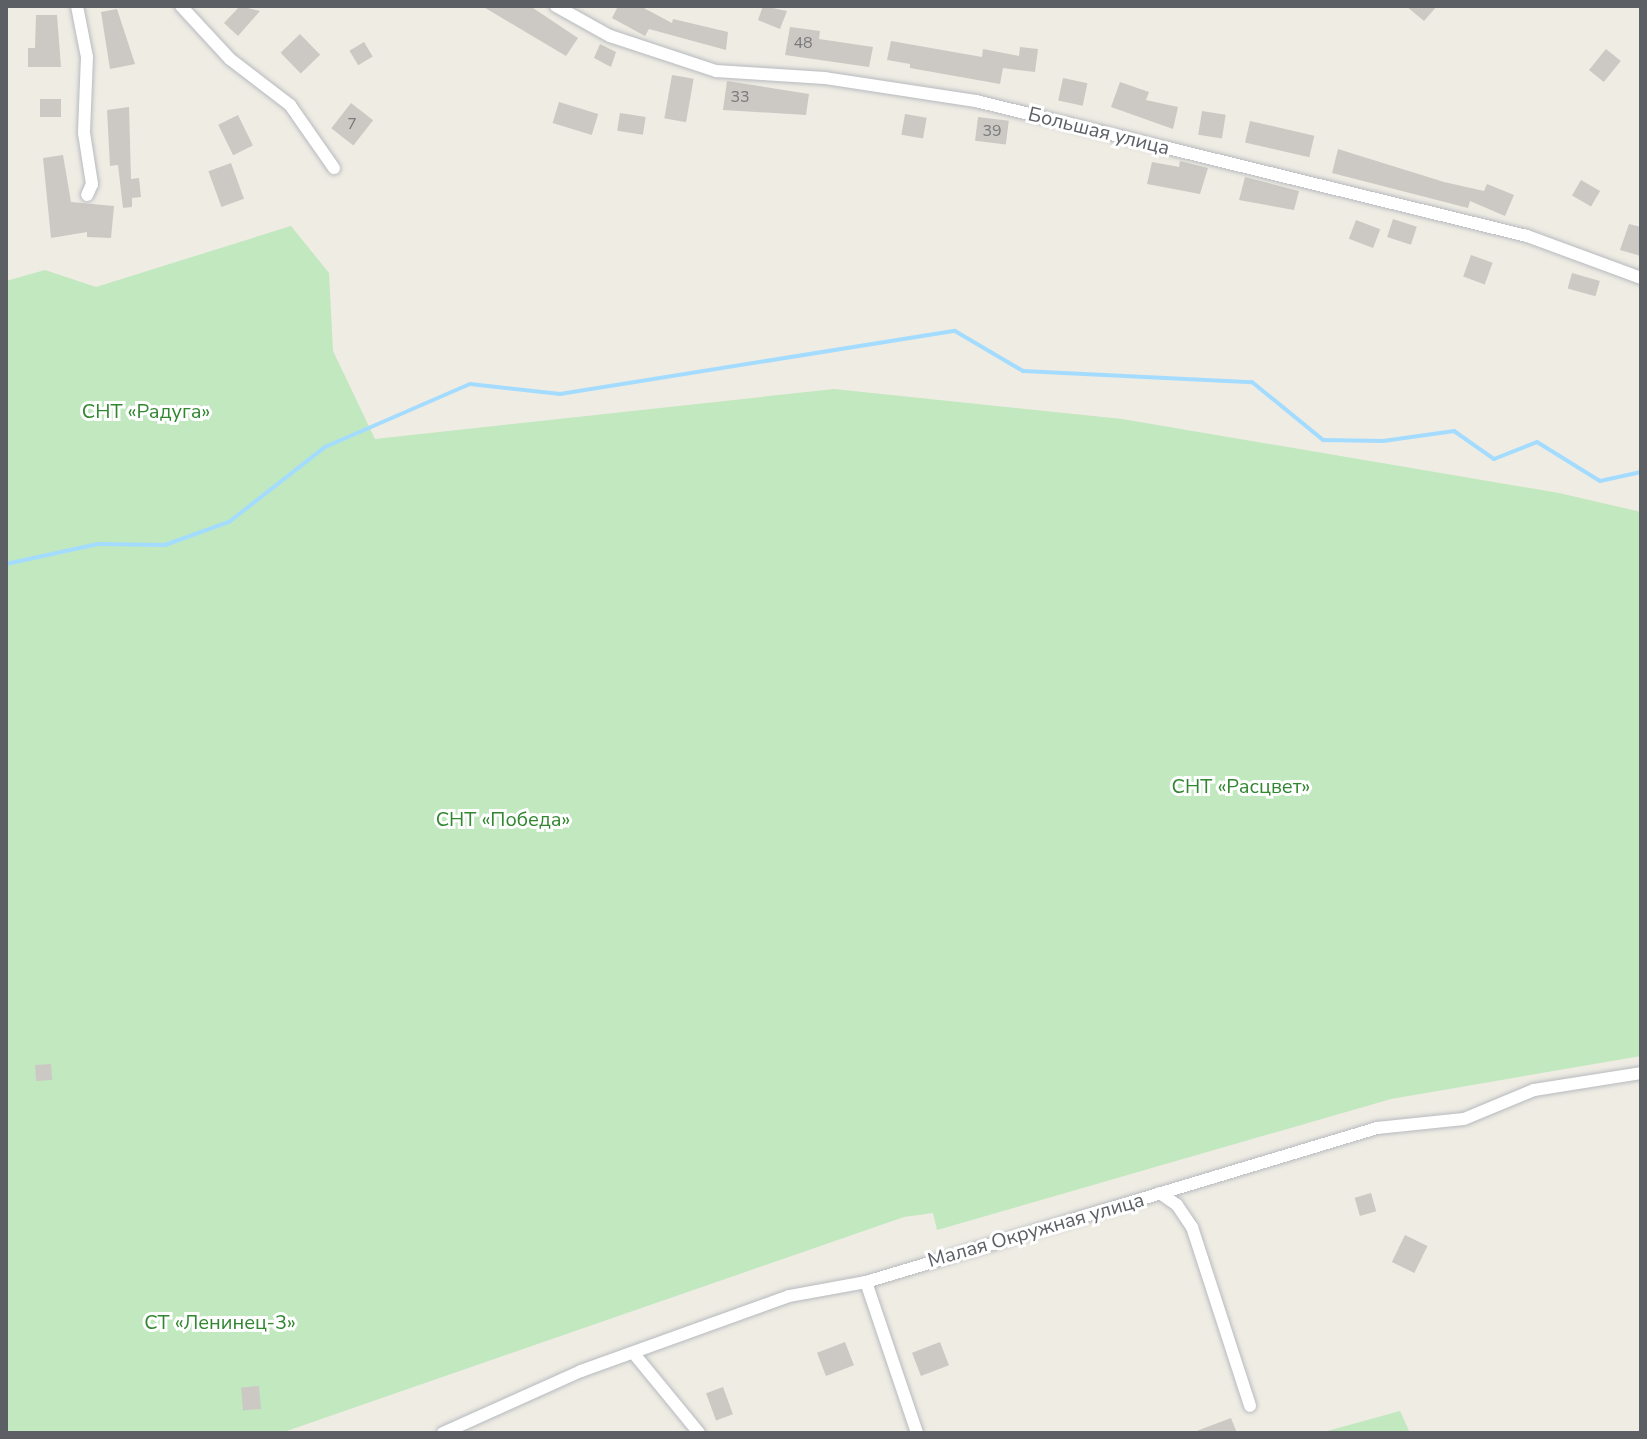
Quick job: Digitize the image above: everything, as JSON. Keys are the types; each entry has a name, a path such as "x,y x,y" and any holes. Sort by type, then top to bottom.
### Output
{"street":[{"path":"77,6 87,57 84,133 92,184 87,195"},
{"path":"181,6 230,59 290,105 334,168"},
{"name":"Большая улица","path":"556,6 610,36 716,71 825,78 976,101 1527,236 1641,278"},
{"name":"Малая Окружная улица","path":"443,1433 581,1371 635,1355 789,1296 866,1282 1377,1128 1464,1119 1534,1090 1641,1073"},
{"path":"1160,1193 1177,1205 1192,1227 1250,1406"},
{"path":"866,1282 917,1433"},
{"path":"635,1355 677,1400 699,1433"},
{"path":"471,1421 478,1433"}],"green space":[{"path":"291,226 329,273 333,351 375,439 834,389 1122,419 1559,493 1641,512 1641,1056 1391,1099 937,1230 933,1213 904,1217 281,1433 6,1433 6,281 45,270 96,287"},
{"path":"1400,1411 1410,1433 1320,1433"}],"building":[{"path":"240,6 260,11 238,36 224,23"},
{"path":"482,6 530,6 578,38 566,56"},
{"path":"618,6 640,6 672,23 673,19 728,32 726,50 649,29 645,36 612,18"},
{"path":"763,6 787,11 780,29 758,20"},
{"path":"1406,6 1437,6 1424,21"},
{"path":"117,9 135,64 110,69 101,12"},
{"path":"36,15 57,15 61,67 28,67 28,48 35,48"},
{"path":"790,27 820,31 819,39 873,47 869,67 785,55"},
{"path":"300,34 320,55 301,74 281,53"},
{"path":"891,41 982,57 983,49 1019,56 1020,47 1038,49 1035,72 1003,68 1000,84 910,68 910,64 887,60"},
{"path":"364,42 373,57 358,65 349,51"},
{"path":"600,44 616,52 611,67 594,58"},
{"path":"1606,49 1621,61 1604,82 1589,70"},
{"path":"672,75 694,79 686,122 664,118"},
{"path":"1063,78 1087,83 1083,106 1058,100"},
{"path":"727,81 809,94 806,115 723,110"},
{"path":"1120,82 1149,92 1146,100 1178,107 1173,129 1111,107"},
{"path":"40,99 61,99 61,117 40,117"},
{"path":"559,102 598,114 592,135 553,123"},
{"path":"351,103 373,120 353,145 331,128"},
{"path":"129,107 131,179 139,178 141,197 132,198 132,207 123,208 118,165 110,166 107,110"},
{"path":"1202,111 1226,115 1222,138 1198,135"},
{"path":"620,113 646,117 643,135 617,131"},
{"path":"905,114 927,118 923,139 901,135"},
{"path":"238,115 253,146 233,155 218,125"},
{"path":"978,117 1009,121 1006,145 975,141"},
{"path":"1250,121 1314,136 1309,157 1245,142"},
{"path":"1338,149 1444,182 1484,191 1487,184 1514,195 1505,216 1470,201 1468,208 1332,173"},
{"path":"63,155 71,202 114,206 111,238 87,237 87,232 51,238 43,158"},
{"path":"1180,161 1208,168 1200,194 1147,184 1152,162 1179,167"},
{"path":"231,163 244,199 221,207 208,171"},
{"path":"1245,177 1299,191 1294,210 1239,200"},
{"path":"1581,180 1600,191 1591,207 1572,196"},
{"path":"1393,219 1417,227 1411,245 1387,237"},
{"path":"1356,220 1380,229 1373,248 1349,239"},
{"path":"1629,224 1641,227 1641,256 1620,250"},
{"path":"1471,255 1493,263 1485,284 1463,277"},
{"path":"1572,273 1600,281 1595,296 1568,288"},
{"path":"51,1064 52,1080 36,1081 35,1065"},
{"path":"1371,1193 1376,1211 1360,1216 1355,1198"},
{"path":"1405,1235 1427,1246 1414,1273 1392,1262"},
{"path":"845,1342 854,1365 826,1376 817,1353"},
{"path":"940,1342 949,1365 921,1376 912,1353"},
{"path":"259,1386 261,1409 243,1410 241,1388"},
{"path":"723,1387 733,1414 716,1420 706,1393"},
{"path":"1231,1418 1237,1433 1194,1433 1194,1432"}],"waterway":[{"path":"6,564 98,544 165,545 229,522 325,447 470,384 560,394 955,331 1023,371 1252,382 1323,440 1383,441 1454,431 1494,459 1537,442 1600,481 1641,472"}],"park label":[{"name":"СНТ «Радуга»","path":"146,411"},
{"name":"СНТ «Расцвет»","path":"1241,786"},
{"name":"СНТ «Победа»","path":"503,819"},
{"name":"СТ «Ленинец-3»","path":"220,1322"}]}
